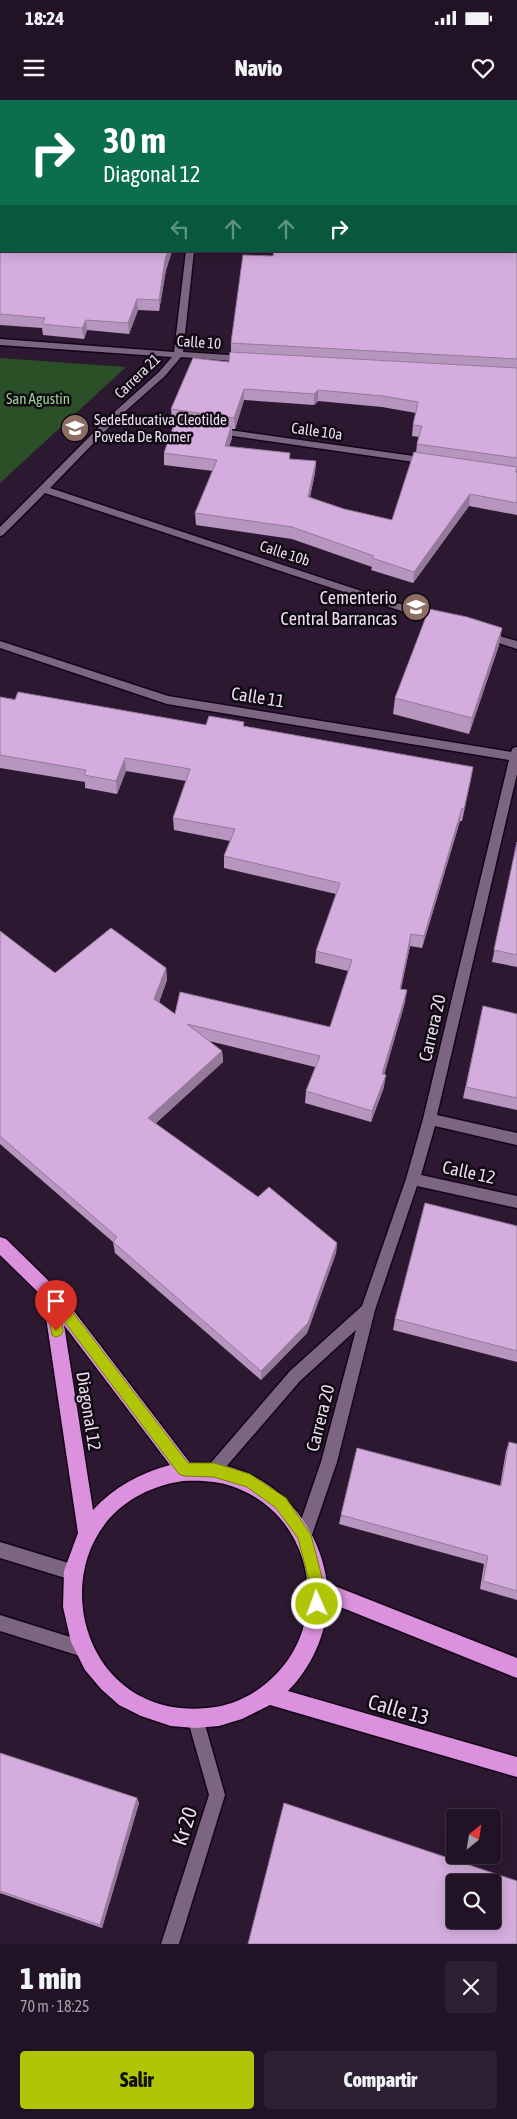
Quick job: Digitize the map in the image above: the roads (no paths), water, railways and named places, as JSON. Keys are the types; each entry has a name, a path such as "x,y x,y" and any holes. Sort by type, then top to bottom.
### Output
{"highway":[{"name":"Diagonal 12","path":"0,1244 51,1294 184,1469"},
{"name":"Diagonal 12","path":"51,1294 88,1536"},
{"path":"184,1469 214,1470 250,1481 281,1503 304,1535 318,1589 315,1620 306,1648 290,1674 268,1695 234,1715 196,1721 150,1713 110,1688 84,1649 73,1612 75,1573 88,1536 113,1503 146,1480 184,1469"},
{"path":"318,1589 517,1668"},
{"name":"Calle 13","path":"268,1695 517,1767"}],"street":[{"name":"Carrera 21","path":"0,533 114,416 162,374 178,355 190,252"},
{"name":"Calle 10","path":"0,342 258,360"},
{"name":"Calle 10a","path":"114,416 438,462"},
{"name":"Calle 10b","path":"44,489 451,623"},
{"path":"479,633 517,645"},
{"name":"Calle 11","path":"0,644 167,700 516,755"},
{"name":"Carrera 20","path":"304,1535 329,1462 368,1310 430,1119 516,755"},
{"path":"430,1119 517,1139"},
{"name":"Calle 12","path":"412,1179 517,1202"},
{"name":"Carrera 20","path":"214,1470 295,1376 368,1310"},
{"path":"0,1550 75,1573"},
{"path":"0,1623 84,1649"},
{"name":"Kr 20","path":"170,1944 218,1795 196,1721"}],"place":[{"name":"SedeEducativa Cleotilde Poveda De Romer","path":"75,428"},
{"name":"Cementerio Central Barrancas","path":"416,607"}],"park label":[{"name":"San Agustin","path":"38,398"}]}
